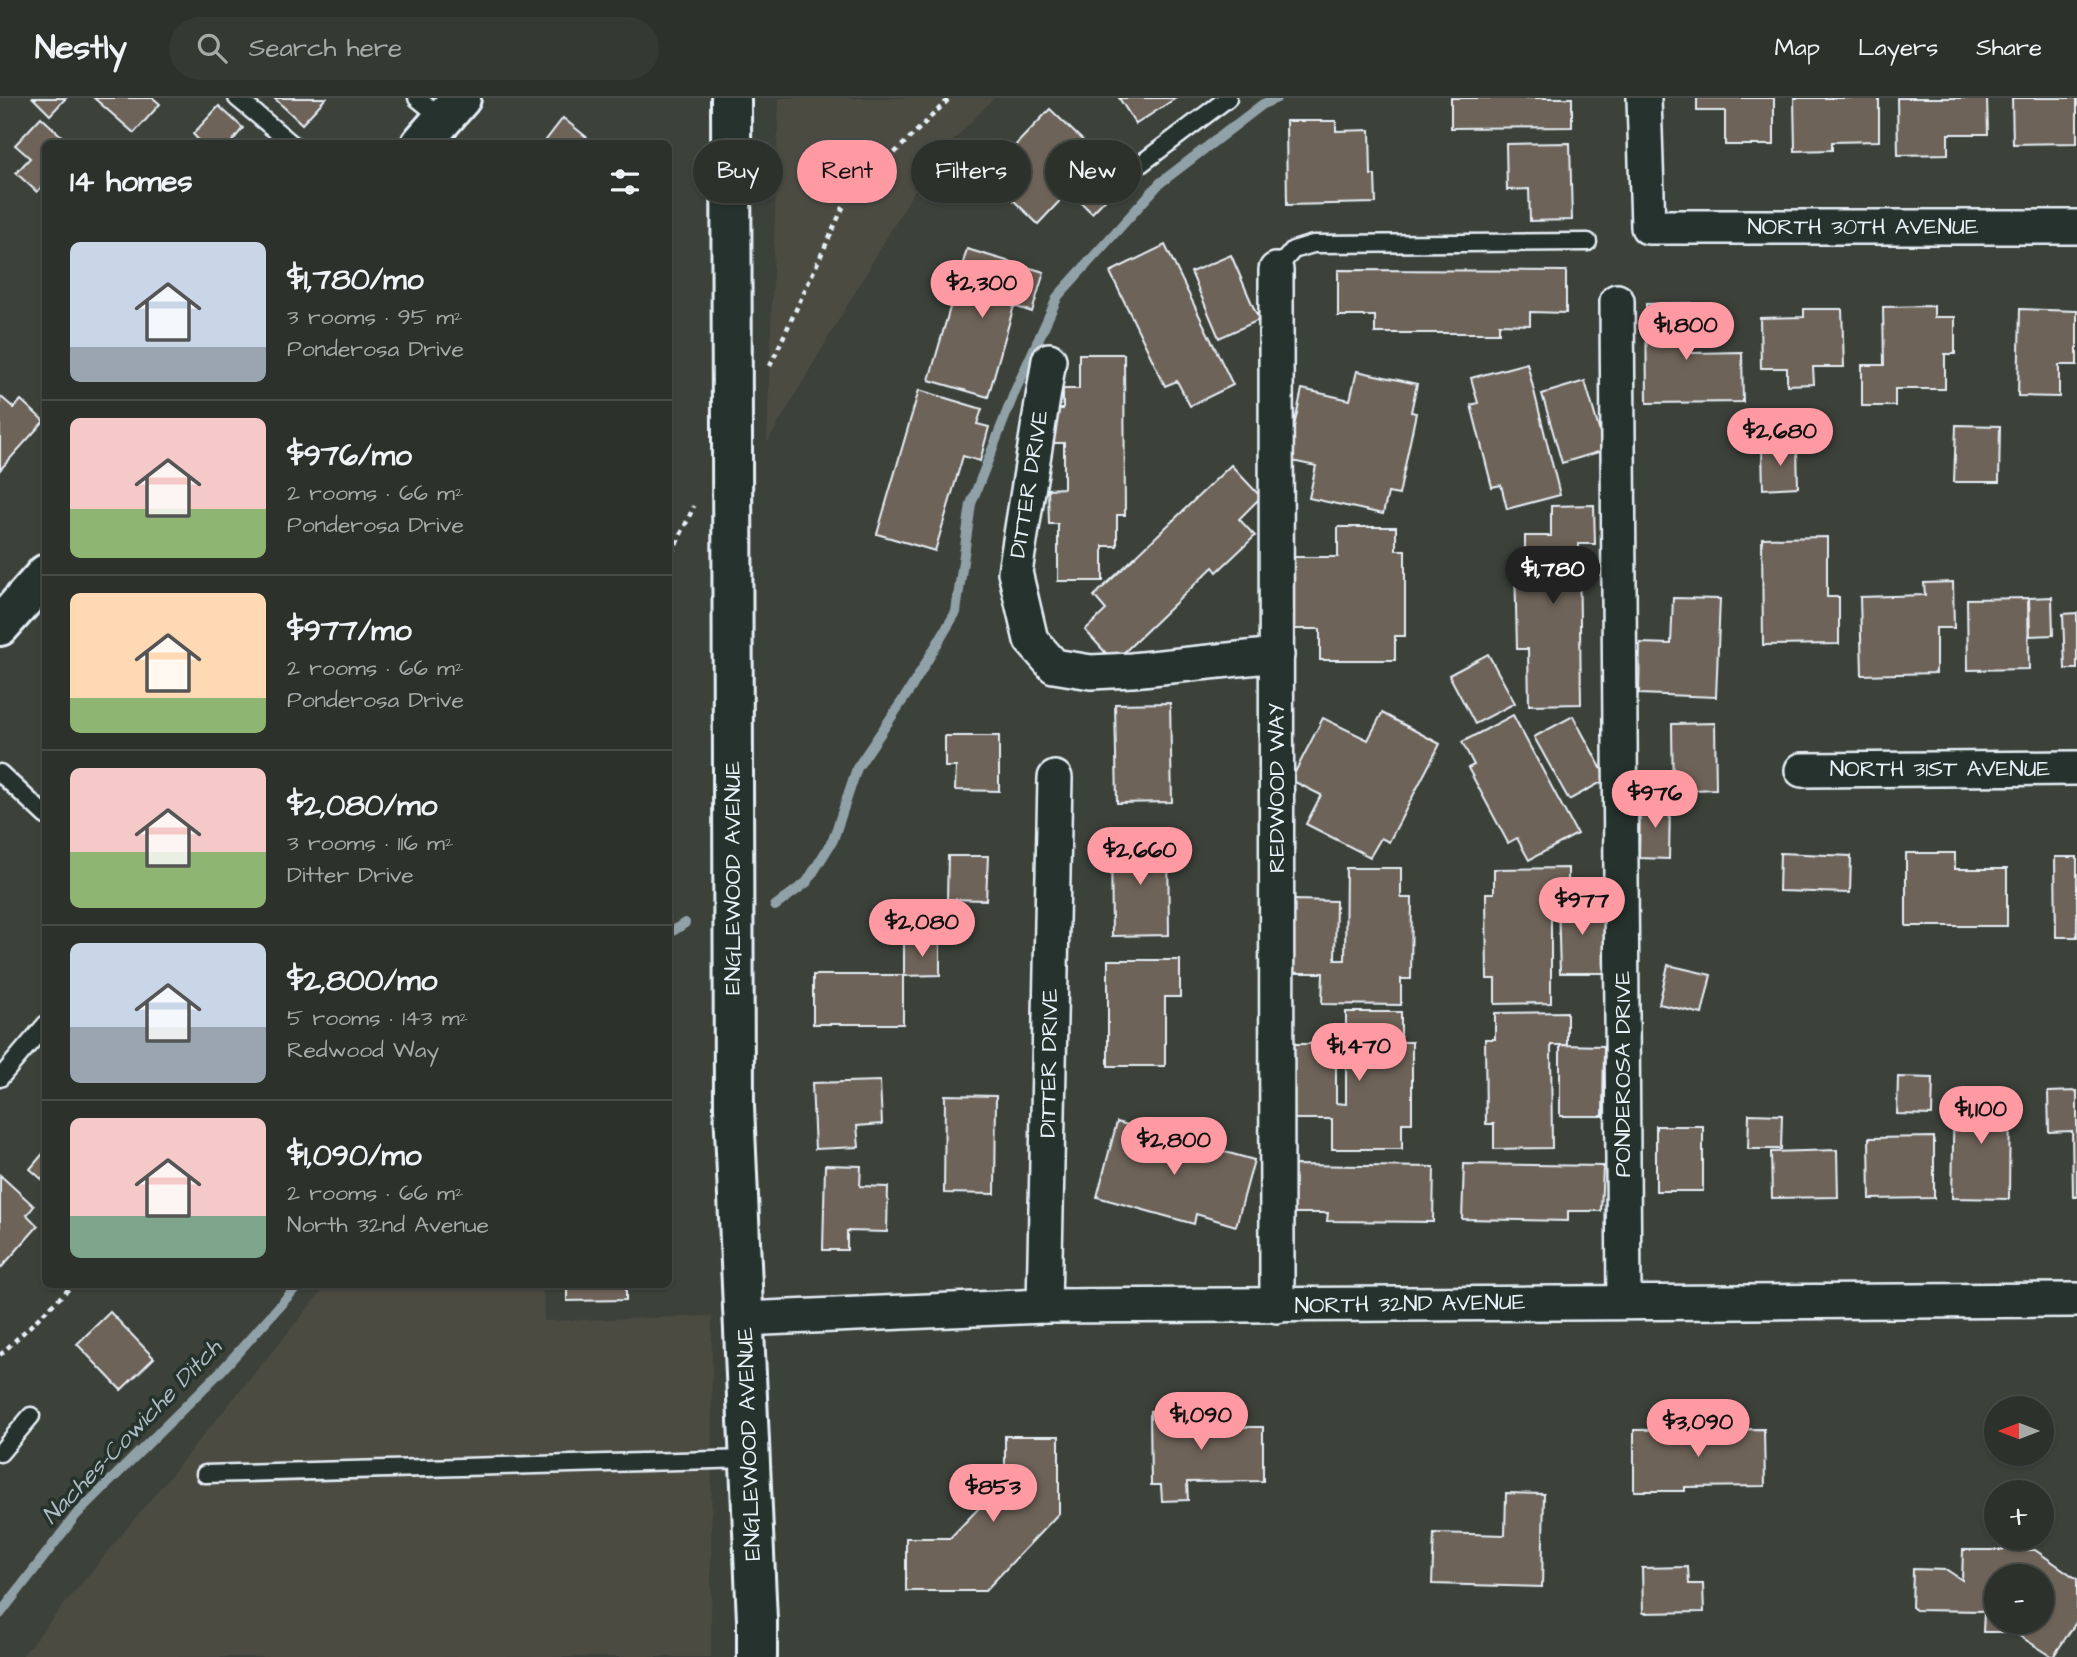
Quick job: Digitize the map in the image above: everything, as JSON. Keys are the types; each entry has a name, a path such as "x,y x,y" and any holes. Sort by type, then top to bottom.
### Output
{"street":[{"name":"ENGLEWOOD AVENUE","path":"731,98 734,1093 757,1657"},
{"name":"NORTH 30TH AVENUE","path":"1644,98 1648,228 2077,227"},
{"name":"REDWOOD WAY","path":"1276,270 1278,1306"},
{"name":"PONDEROSA DRIVE","path":"1617,300 1625,1302"},
{"name":"DITTER DRIVE","path":"1049,360 1015,572 1031,640 1054,666 1091,673 1278,655"},
{"path":"0,626 42,579"},
{"name":"NORTH 31ST AVENUE","path":"1802,769 2077,768"},
{"name":"DITTER DRIVE","path":"1044,1306 1055,778"},
{"name":"NORTH 32ND AVENUE","path":"744,1319 1044,1306 2077,1300"}],"lane":[{"path":"237,98 287,140"},
{"path":"1141,164 1228,98"},
{"path":"1276,270 1293,250 1313,244 1588,242"},
{"path":"0,773 42,812"},
{"path":"0,1078 42,1029"},
{"path":"0,1453 31,1416"},
{"path":"205,1474 750,1459"}],"path":[{"path":"769,369 846,201 950,98"},
{"path":"672,553 697,499"},
{"path":"0,1355 70,1288"}],"shaded area":[{"path":"779,98 994,98 954,140 911,140 911,196 767,443 775,203 783,203 783,140 778,140"},
{"path":"325,1288 543,1288 544,1321 712,1316 711,1657 21,1657"}],"building":[{"path":"33,98 66,98 50,115"},
{"path":"94,98 153,98 160,104 134,133"},
{"path":"274,98 326,98 302,124"},
{"path":"1119,98 1176,98 1136,124"},
{"path":"1451,98 1572,98 1572,127 1451,128"},
{"path":"1697,98 1774,98 1774,145 1725,145 1725,111 1697,111"},
{"path":"1794,98 1879,98 1879,141 1832,142 1832,150 1795,151"},
{"path":"1897,98 1987,98 1988,134 1948,134 1948,154 1898,155"},
{"path":"2012,98 2077,98 2077,143 2013,144"},
{"path":"219,106 243,128 233,140 198,140 193,134"},
{"path":"1050,109 1082,140 1045,140 1045,203 1058,203 1038,224 1016,203 1031,203 1031,140 1020,140"},
{"path":"41,117 66,140 42,140 42,186 37,192 16,173 30,158 15,145"},
{"path":"563,118 590,140 546,140"},
{"path":"1286,121 1336,121 1336,131 1370,130 1371,175 1375,175 1376,203 1287,205"},
{"path":"1570,143 1572,220 1530,221 1529,189 1507,190 1506,144"},
{"path":"1082,203 1102,203 1092,213"},
{"path":"1165,245 1233,385 1190,406 1177,381 1165,386 1110,272"},
{"path":"967,249 1044,272 1032,312 1014,306 988,397 929,380"},
{"path":"1231,255 1259,320 1219,338 1191,272"},
{"path":"1338,270 1566,271 1566,313 1530,312 1530,325 1499,324 1499,333 1375,333 1375,316 1338,316"},
{"path":"1691,303 1692,353 1742,352 1743,402 1647,403 1646,304"},
{"path":"1934,306 1934,317 1955,317 1955,354 1945,354 1945,389 1895,389 1895,406 1862,406 1862,365 1884,365 1883,307"},
{"path":"1804,309 1842,309 1844,367 1813,367 1814,384 1787,385 1787,368 1761,368 1760,318 1804,317"},
{"path":"2020,309 2077,311 2077,365 2059,365 2059,397 2018,396"},
{"path":"1079,354 1124,354 1125,515 1117,515 1117,546 1103,546 1103,581 1058,581 1058,524 1049,524 1048,489 1064,488 1064,443 1048,443 1047,409 1063,409 1063,389 1079,389"},
{"path":"1527,363 1560,495 1507,509 1501,485 1492,487 1471,405 1478,403 1471,378"},
{"path":"1357,371 1417,384 1411,412 1416,413 1399,495 1388,493 1383,514 1309,498 1316,466 1287,460 1302,389 1350,400"},
{"path":"1585,381 1605,450 1562,463 1542,394"},
{"path":"919,390 982,409 977,424 989,427 980,461 963,456 935,551 877,534"},
{"path":"0,396 14,408 21,400 42,419 42,423 0,470"},
{"path":"1956,425 2000,426 1999,482 1954,482"},
{"path":"1797,448 1798,487 1763,489 1762,449"},
{"path":"1231,465 1261,497 1239,519 1255,536 1217,572 1213,567 1114,662 1085,630 1106,610 1094,596"},
{"path":"1594,505 1595,544 1579,544 1581,704 1529,705 1528,649 1517,649 1515,563 1525,563 1525,536 1551,536 1551,506"},
{"path":"1338,527 1396,527 1396,550 1405,550 1405,636 1395,636 1395,660 1320,660 1320,629 1286,629 1286,557 1338,557"},
{"path":"1827,537 1827,597 1839,597 1839,644 1763,645 1762,538"},
{"path":"1953,582 1954,628 1936,628 1936,673 1862,675 1860,597 1925,595 1924,583"},
{"path":"2052,597 2053,635 2030,636 2029,598"},
{"path":"1673,598 1720,599 1716,697 1639,694 1640,643 1671,644"},
{"path":"2028,598 2029,669 1968,670 1967,599"},
{"path":"2077,613 2077,669 2065,669 2063,614"},
{"path":"1488,654 1515,703 1475,724 1449,675"},
{"path":"1170,703 1172,802 1117,803 1115,704"},
{"path":"1382,713 1440,744 1389,842 1381,838 1370,857 1306,824 1321,795 1291,780 1323,718 1368,740"},
{"path":"1513,715 1577,834 1529,860 1517,838 1508,843 1468,768 1474,765 1462,742"},
{"path":"1573,716 1607,779 1569,800 1534,737"},
{"path":"1715,723 1716,789 1693,790 1693,799 1673,799 1672,724"},
{"path":"945,736 999,736 999,791 955,790 956,767 945,767"},
{"path":"1640,802 1670,802 1669,859 1639,858"},
{"path":"1168,838 1169,935 1112,936 1111,839"},
{"path":"1780,853 1851,856 1850,893 1779,891"},
{"path":"1906,853 1955,853 1955,869 2007,869 2007,926 1906,926"},
{"path":"948,856 988,856 986,900 947,899"},
{"path":"2055,857 2077,857 2077,937 2056,937"},
{"path":"1346,868 1401,868 1401,898 1412,898 1411,979 1401,979 1401,1005 1322,1004 1323,973 1293,973 1293,900 1336,901 1335,960 1345,960"},
{"path":"1568,868 1568,900 1551,900 1551,1003 1495,1004 1495,979 1487,979 1486,893 1494,893 1494,869"},
{"path":"1558,902 1604,902 1605,973 1560,973"},
{"path":"904,943 940,943 940,975 904,976"},
{"path":"1108,960 1180,960 1180,997 1165,997 1165,1066 1108,1066"},
{"path":"1668,965 1711,975 1702,1014 1659,1004"},
{"path":"813,975 903,975 903,1024 813,1024"},
{"path":"1346,1012 1401,1012 1401,1042 1412,1042 1412,1123 1402,1123 1402,1149 1332,1149 1332,1119 1294,1119 1294,1044 1336,1044 1336,1103 1346,1104"},
{"path":"1567,1012 1567,1045 1551,1045 1552,1148 1494,1149 1494,1124 1486,1124 1485,1039 1495,1039 1495,1013"},
{"path":"1560,1045 1604,1046 1603,1116 1560,1116"},
{"path":"1898,1077 1933,1078 1932,1115 1897,1114"},
{"path":"880,1081 882,1124 857,1126 859,1147 815,1149 812,1083"},
{"path":"2077,1091 2077,1197 2073,1197 2072,1131 2049,1132 2048,1092"},
{"path":"1954,1093 2010,1094 2009,1199 1952,1198"},
{"path":"945,1095 996,1096 995,1194 944,1193"},
{"path":"1749,1114 1782,1115 1781,1149 1748,1149"},
{"path":"1117,1122 1254,1160 1236,1226 1196,1214 1194,1224 1097,1197"},
{"path":"1656,1126 1703,1126 1703,1191 1656,1191"},
{"path":"1934,1137 1934,1198 1870,1199 1869,1138"},
{"path":"1837,1150 1838,1197 1772,1198 1771,1152"},
{"path":"42,1155 42,1180 30,1169"},
{"path":"1464,1164 1603,1166 1601,1211 1568,1211 1568,1221 1462,1219"},
{"path":"825,1165 861,1166 860,1186 888,1187 887,1232 847,1231 847,1250 823,1250"},
{"path":"1294,1165 1434,1167 1433,1222 1327,1221 1328,1213 1293,1213"},
{"path":"0,1175 34,1206 27,1215 38,1226 0,1269"},
{"path":"567,1288 626,1288 626,1300 567,1301"},
{"path":"110,1312 154,1358 121,1390 77,1344"},
{"path":"1207,1410 1207,1427 1263,1427 1263,1481 1187,1482 1188,1500 1162,1501 1161,1485 1151,1485 1150,1411"},
{"path":"1764,1429 1765,1486 1634,1491 1634,1430"},
{"path":"1005,1436 1059,1436 1059,1513 985,1591 906,1591 906,1538 950,1538 1005,1481"},
{"path":"1506,1493 1544,1494 1542,1587 1432,1584 1434,1533 1505,1535"},
{"path":"1963,1550 2035,1550 2077,1579 2077,1621 2053,1657 2016,1634 2054,1634 2054,1564 1984,1564 1984,1611 1916,1610 1912,1607 1913,1569 1947,1570 1962,1580"},
{"path":"1688,1567 1689,1584 1703,1584 1704,1612 1643,1613 1642,1568"}],"waterway":[{"name":"Naches-Cowiche Ditch","path":"775,906 807,882 833,840 857,768 911,688 956,612 971,504 1015,391 1058,296 1160,183 1263,104 1277,98"},
{"name":"Naches-Cowiche Ditch","path":"672,931 685,923"},
{"name":"Naches-Cowiche Ditch","path":"0,1614 76,1515 223,1369 295,1288"}]}
